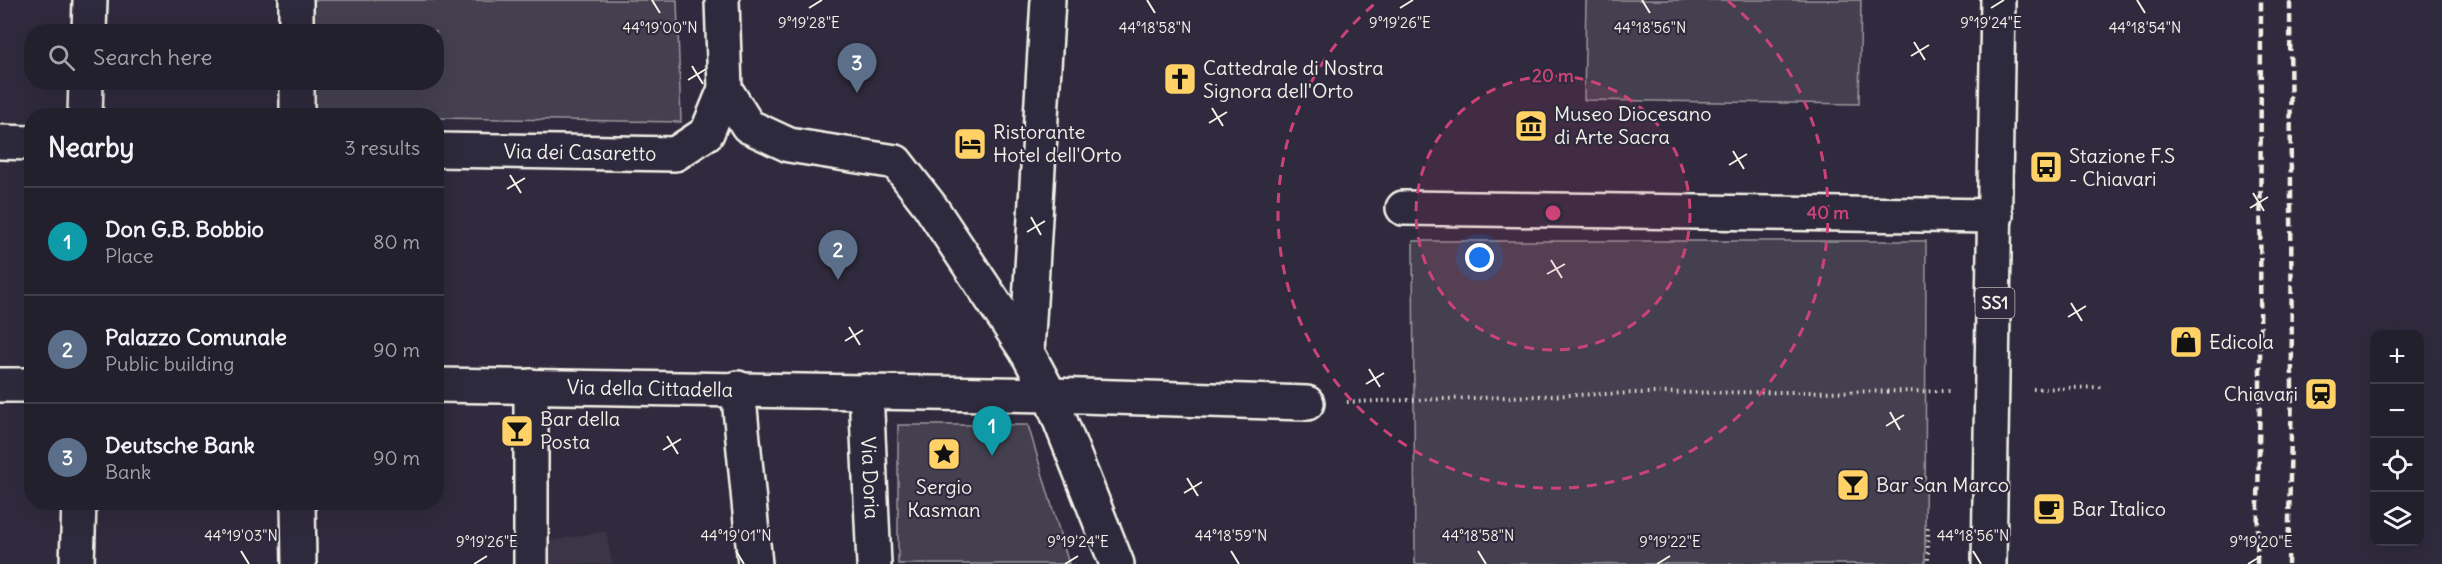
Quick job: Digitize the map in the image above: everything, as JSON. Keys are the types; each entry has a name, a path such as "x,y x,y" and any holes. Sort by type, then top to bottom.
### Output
{"street":[{"path":"89,24 90,0"},
{"path":"296,0 296,24"},
{"path":"722,0 724,89 748,126 789,146 896,162 930,206 1027,352 1050,395 1117,564"},
{"path":"1027,352 1048,0"},
{"path":"1403,208 1996,216 1998,0"},
{"name":"Via dei Casaretto","path":"444,150 675,154 707,134 724,89"},
{"path":"85,108 86,90"},
{"path":"297,90 297,108"},
{"path":"0,142 24,143"},
{"name":"SS1","path":"1989,564 1996,216"},
{"path":"0,385 24,385"},
{"name":"Via della Cittadella","path":"444,386 738,388 1307,403"},
{"path":"531,386 531,564"},
{"path":"738,388 755,564"},
{"name":"Via Doria","path":"866,391 874,564"},
{"path":"77,564 79,510"},
{"path":"298,510 299,564"}],"path":[{"path":"1307,403 1636,393 1993,391 2105,387"},
{"path":"1928,528 1928,564"}],"shaded area":[{"path":"314,0 677,0 681,122 444,118 444,108 312,108 312,90 444,90 444,24 313,24"},
{"path":"1586,0 1861,0 1859,104 1584,100"},
{"path":"1413,241 1926,241 1925,564 1415,564"},
{"path":"898,425 1028,425 1069,564 898,564"},
{"path":"606,531 612,564 547,564 544,542"}],"railway":[{"path":"2257,564 2261,0"},
{"path":"2288,564 2292,390 2290,0"}],"place":[{"name":"Cattedrale di Nostra Signora dell'Orto","path":"1180,79"},
{"name":"Deutsche Bank","path":"857,93"},
{"name":"Museo Diocesano di Arte Sacra","path":"1531,126"},
{"name":"Ristorante Hotel dell'Orto","path":"970,144"},
{"name":"Stazione F.S - Chiavari","path":"2046,167"},
{"name":"Palazzo Comunale","path":"838,280"},
{"name":"Edicola","path":"2186,342"},
{"name":"Chiavari","path":"2321,394"},
{"name":"Bar della Posta","path":"517,431"},
{"name":"Sergio Kasman","path":"944,454"},
{"name":"Don G.B. Bobbio","path":"992,456"},
{"name":"Bar San Marco","path":"1853,485"},
{"name":"Bar Italico","path":"2049,509"}]}
